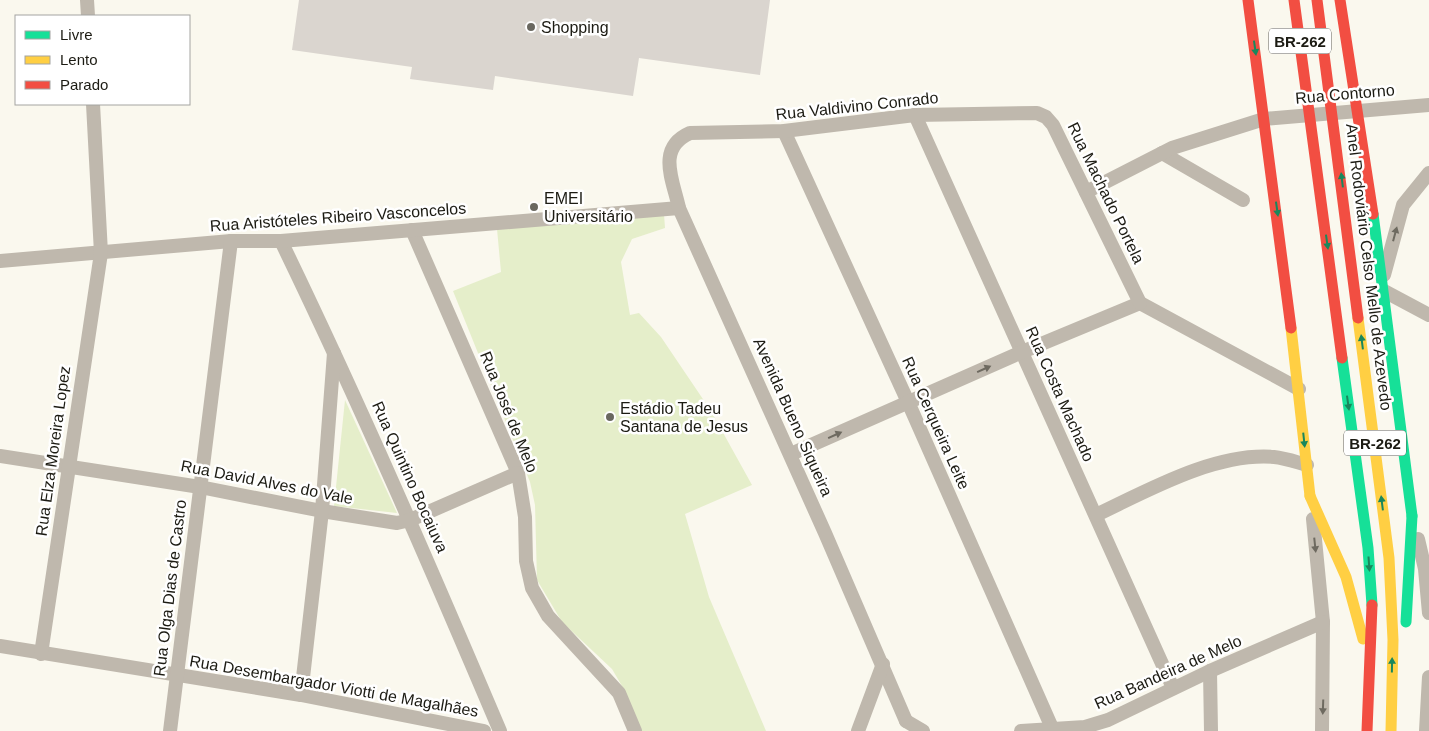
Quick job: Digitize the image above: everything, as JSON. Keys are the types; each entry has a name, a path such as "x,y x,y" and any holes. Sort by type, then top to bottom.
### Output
{"main road":[{"path":"1248,0 1299,389 1310,496 1346,577 1371,666"},
{"name":"BR-262","path":"1294,0 1368,548 1372,604 1367,731"},
{"name":"Anel Rodoviário Celso Mello de Azevedo","path":"1317,0 1389,558 1393,640 1391,731"},
{"name":"Anel Rodoviário Celso Mello de Azevedo","path":"1340,0 1383,286 1412,516 1405,635 1396,731"}],"street":[{"path":"87,0 88,15"},
{"name":"Rua Elza Moreira Lopez","path":"41,654 101,253 93,105"},
{"name":"Rua Contorno","path":"1086,192 1162,153 1264,119 1429,105"},
{"name":"Rua Valdivino Conrado","path":"690,133 784,131 915,115 1028,112"},
{"name":"Rua Machado Portela","path":"1028,112 1046,117 1053,125 1140,303"},
{"name":"Rua Costa Machado","path":"915,115 1173,688"},
{"name":"Rua Cerqueira Leite","path":"784,131 908,402 1053,730"},
{"name":"Avenida Bueno Siqueira","path":"690,133 679,138 670,148 669,162 680,208 883,664 905,726"},
{"path":"1162,153 1243,200"},
{"path":"1429,173 1403,205 1383,286 1429,315"},
{"name":"Rua Aristóteles Ribeiro Vasconcelos","path":"0,261 231,241 281,240 680,208"},
{"name":"Rua José de Melo","path":"412,230 518,473 525,517 526,561 532,588 548,616 619,693 635,731"},
{"name":"Rua Quintino Bocaiuva","path":"281,240 334,350 410,520 500,731"},
{"name":"Rua Olga Dias de Castro","path":"170,731 231,241"},
{"path":"791,454 1022,352 1140,303 1299,389"},
{"path":"301,695 322,511 334,350"},
{"name":"Rua David Alves do Vale","path":"0,456 69,465 200,487 322,511 397,523 410,520 518,473"},
{"path":"1096,515 1168,482 1228,460 1274,457 1307,465"},
{"path":"1310,496 1323,622 1322,731"},
{"path":"1412,516 1425,569 1429,613"},
{"name":"Rua Bandeira de Melo","path":"1021,731 1108,725 1173,688 1323,622"},
{"name":"Rua Desembargador Viotti de Magalhães","path":"0,646 301,695 484,731"},
{"path":"858,731 883,664"},
{"path":"1210,671 1211,731"},
{"path":"1426,731 1429,677"},
{"path":"905,726 923,731"}],"green space":[{"path":"664,214 665,228 632,239 621,262 630,315 639,313 661,337 711,411 752,485 685,514 709,597 766,731 641,731 622,686 612,669 562,622 537,580 535,505 530,482 453,291 501,272 497,229"},
{"path":"345,400 397,513 334,506"}],"building":[{"name":"Shopping","path":"299,0 770,0 760,75 639,58 633,96 495,76 493,90 410,79 412,67 292,50"}],"traffic: fast":[{"path":"1373,214 1412,516"},
{"path":"1342,358 1368,548 1372,605"},
{"path":"1406,622 1412,516"}],"traffic: slow":[{"path":"1358,318 1389,558 1393,640 1391,731"},
{"path":"1291,328 1310,496"},
{"path":"1310,496 1346,577 1363,639"}],"traffic: jam":[{"path":"1248,0 1291,328"},
{"path":"1294,0 1342,358"},
{"path":"1317,0 1358,318"},
{"path":"1340,0 1373,214"},
{"path":"1367,731 1372,605"}],"place":[{"name":"Shopping","path":"531,27"},
{"name":"EMEI Universitário","path":"534,207"},
{"name":"Estádio Tadeu Santana de Jesus","path":"610,417"}]}
